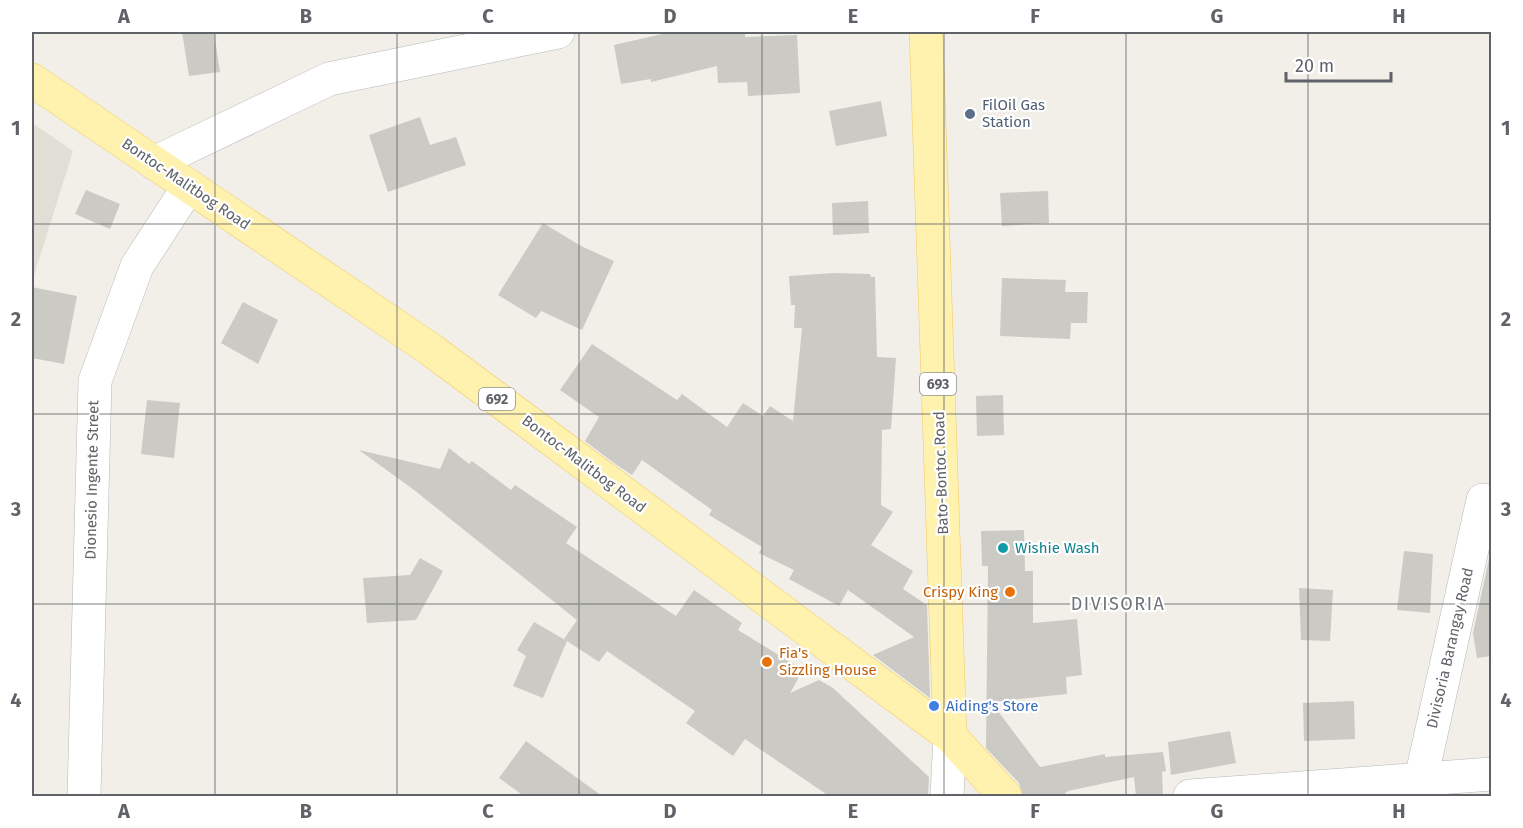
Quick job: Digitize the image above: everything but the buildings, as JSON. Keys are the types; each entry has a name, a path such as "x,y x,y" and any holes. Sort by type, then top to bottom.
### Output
{"main road":[{"name":"Bato-Bontoc Road","path":"926,32 950,736"},
{"name":"Bontoc-Malitbog Road","path":"32,81 430,349 950,736"},
{"name":"692","path":"950,736 1005,796"}],"street":[{"path":"154,163 329,79 558,32"},
{"name":"Dionesio Ingente Street","path":"84,796 94,381 137,266 189,186"},
{"name":"Divisoria Barangay Road","path":"1420,788 1483,500"},
{"path":"947,796 950,736"},
{"path":"1190,796 1420,788 1491,774"}],"shaded area":[{"path":"32,123 73,151 32,282"}],"place":[{"name":"FilOil Gas Station","path":"970,114"},
{"name":"Wishie Wash","path":"1003,548"},
{"name":"Crispy King","path":"1010,592"},
{"name":"Fia's Sizzling House","path":"767,662"},
{"name":"Aiding's Store","path":"934,706"}],"district":[{"name":"DIVISORIA","path":"1118,604"}]}
